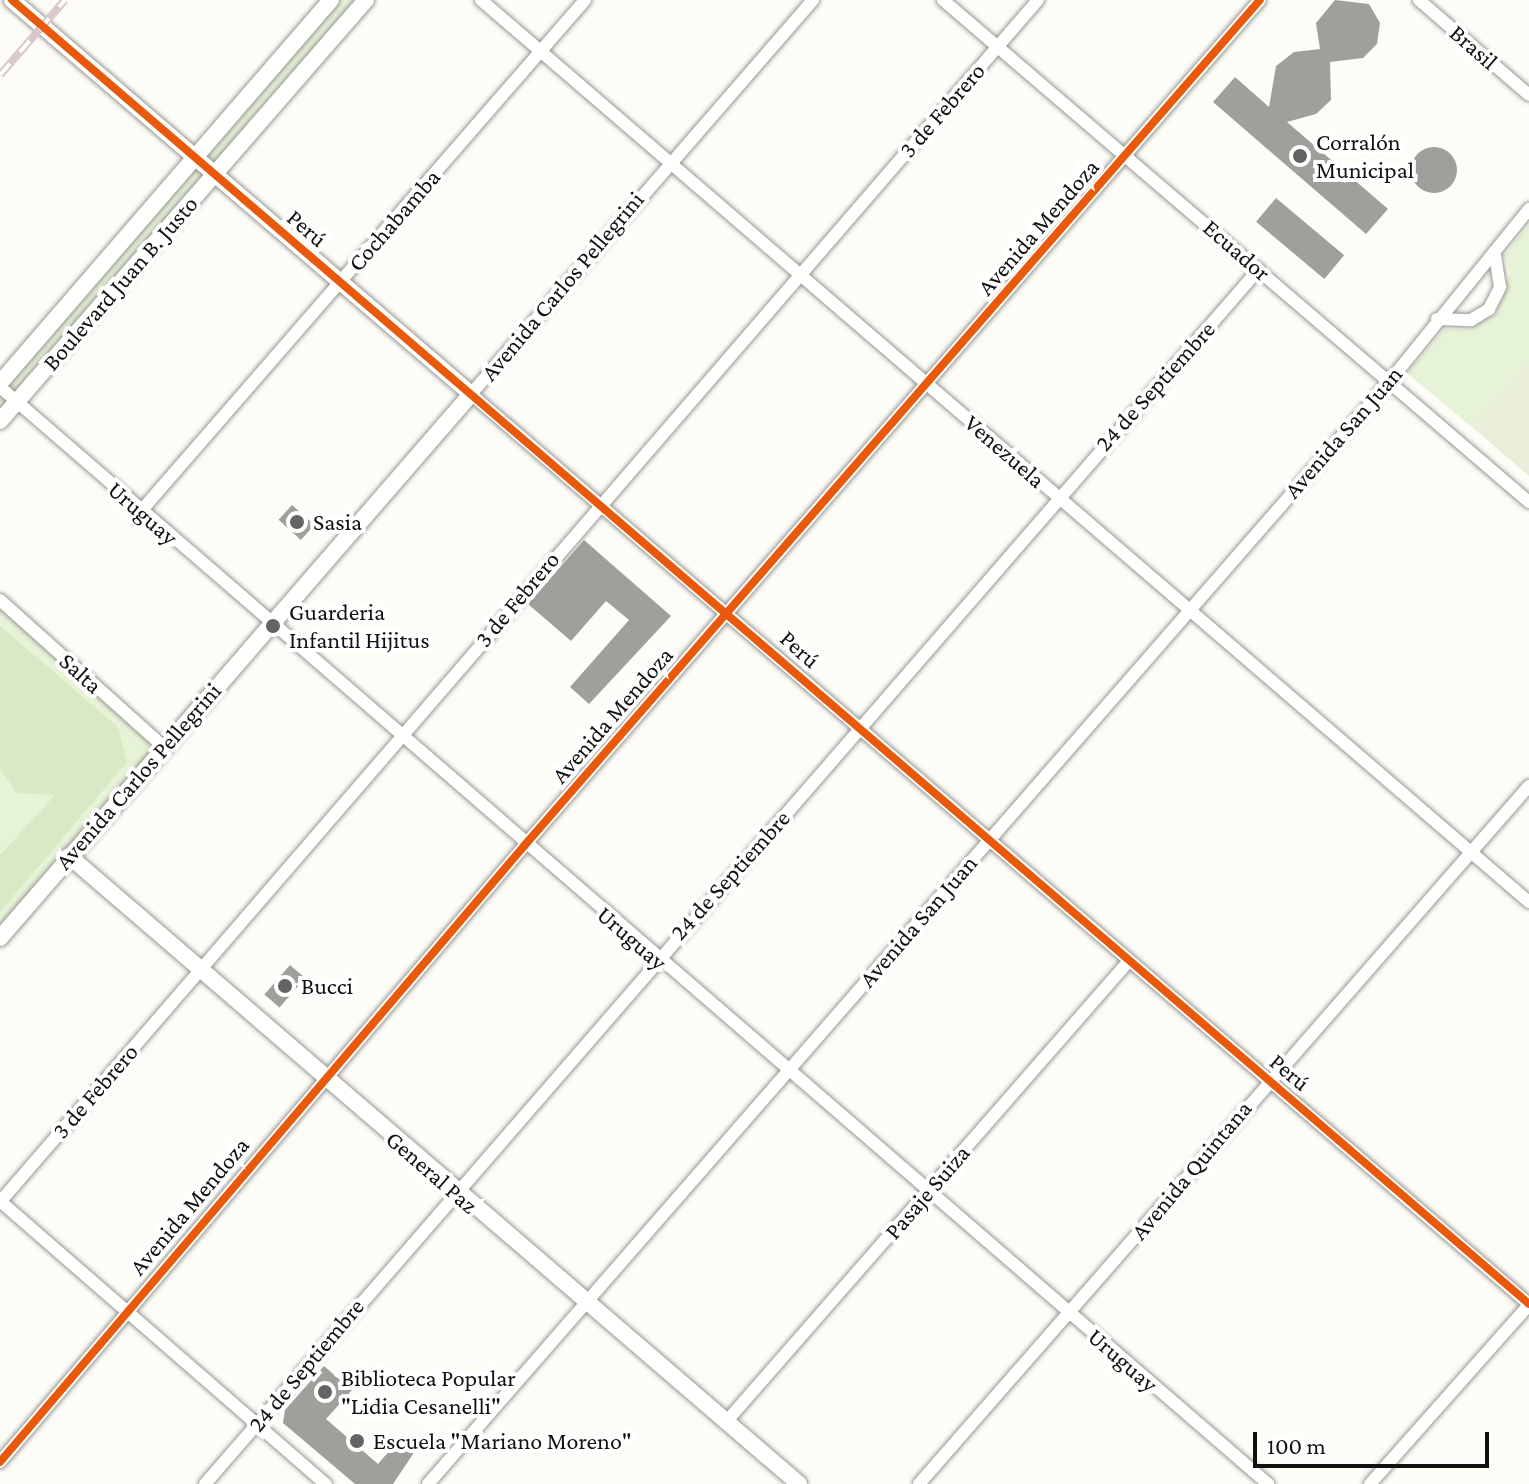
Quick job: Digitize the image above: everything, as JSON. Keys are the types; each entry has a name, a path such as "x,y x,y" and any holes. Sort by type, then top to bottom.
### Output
{"street":[{"name":"Perú","path":"12,0 597,505 729,611 859,730 1529,1305"},
{"name":"Boulevard Juan B. Justo","path":"0,385 197,160 331,0"},
{"name":"Boulevard Juan B. Justo","path":"0,421 366,0"},
{"name":"Venezuela","path":"481,0 1529,902"},
{"name":"Cochabamba","path":"141,511 585,0"},
{"name":"Avenida Carlos Pellegrini","path":"0,938 669,161 813,0"},
{"name":"Ecuador","path":"943,0 1529,502"},
{"name":"3 de Febrero","path":"0,1201 597,505 1038,0"},
{"name":"Avenida Mendoza","path":"0,1462 324,1078 1260,0"},
{"name":"Brasil","path":"1419,0 1529,95"},
{"name":"Avenida San Juan","path":"428,1484 1389,382 1529,209"},
{"path":"1437,319 1471,320 1489,309 1500,287 1494,251"},
{"name":"24 de Septiembre","path":"205,1484 454,1190 859,730 1057,496 1259,269"},
{"name":"Uruguay","path":"0,385 524,846 1268,1484"},
{"name":"Salta","path":"0,600 163,746"},
{"name":"Avenida Quintana","path":"919,1484 1069,1314 1268,1079 1529,786"},
{"name":"General Paz","path":"69,856 799,1484"},
{"name":"Pasaje Suiza","path":"726,1422 1128,962"},
{"path":"0,1201 326,1484"},
{"path":"1370,1484 1529,1305"}],"green space":[{"path":"331,0 366,0 0,421 0,383"},
{"path":"1529,225 1529,360 1472,427 1407,373 1444,329 1468,329 1496,314 1510,272 1504,255"},
{"path":"1529,360 1529,476 1472,427"},
{"path":"0,600 163,746 0,938"},
{"path":"0,626 118,727 127,762 0,912 0,855 55,795 16,793 0,768"}],"building":[{"path":"1335,0 1369,4 1380,23 1377,44 1363,58 1330,62 1331,100 1316,114 1287,122 1388,209 1366,234 1213,102 1235,77 1269,107 1276,66 1294,52 1320,49 1316,23"},
{"path":"1434,147 1450,154 1457,170 1450,186 1434,193 1418,186 1411,170 1418,154"},
{"path":"1276,198 1344,255 1324,279 1256,222"},
{"name":"Sasia","path":"292,505 314,525 301,540 279,520"},
{"path":"584,540 671,616 589,704 570,687 629,620 606,601 571,641 528,604"},
{"name":"Bucci","path":"290,965 305,978 280,1008 264,994"},
{"name":"Escuela \"Mariano Moreno\"","path":"324,1366 352,1390 326,1419 378,1464 403,1435 417,1448 393,1484 355,1484 283,1423 285,1410"}],"railway":[{"path":"0,75 65,0"}],"cycle path":[{"path":"12,0 1529,1304"},
{"path":"0,1462 524,846 1260,0"}],"place":[{"name":"Corralón Municipal","path":"1300,156"},
{"name":"Sasia","path":"297,522"},
{"name":"Guarderia Infantil Hijitus","path":"273,626"},
{"name":"Bucci","path":"285,986"},
{"name":"Biblioteca Popular \"Lidia Cesanelli\"","path":"325,1392"},
{"name":"Escuela \"Mariano Moreno\"","path":"357,1441"}]}
